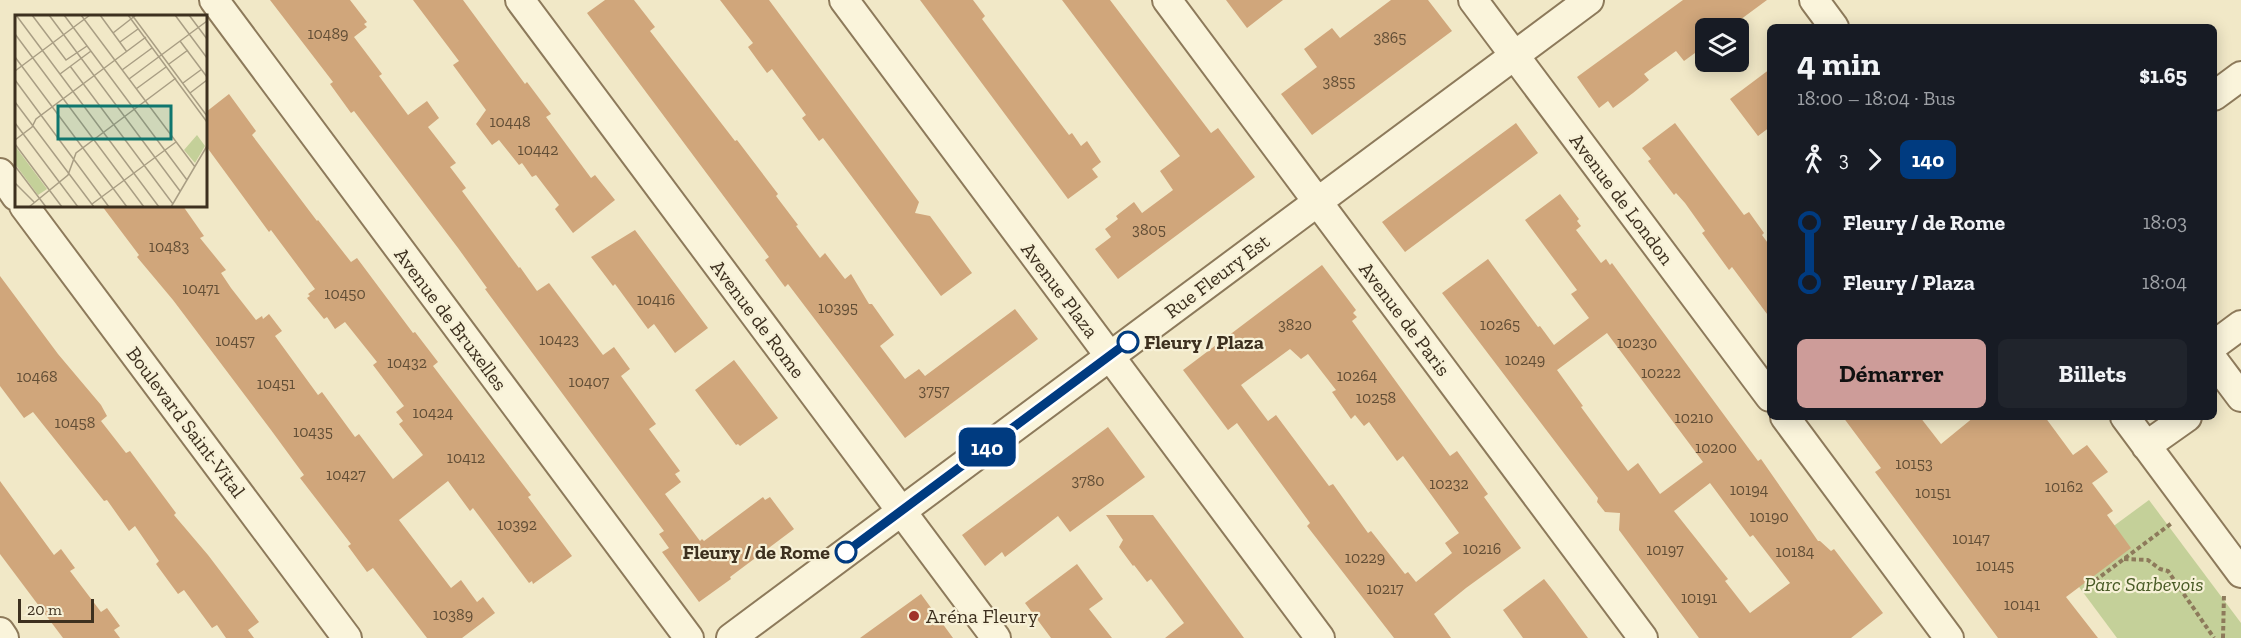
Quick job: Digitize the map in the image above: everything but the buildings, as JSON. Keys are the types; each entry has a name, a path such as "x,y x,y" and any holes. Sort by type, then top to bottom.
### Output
{"street":[{"name":"Avenue de Bruxelles","path":"214,0 689,638"},
{"name":"Avenue de Rome","path":"520,0 996,638"},
{"name":"Avenue Plaza","path":"844,0 1320,638"},
{"name":"Avenue de Paris","path":"1167,0 1643,638"},
{"name":"Avenue de London","path":"1473,0 1767,394"},
{"name":"Rue Fleury Est","path":"731,638 1589,0"},
{"path":"1814,0 1832,24"},
{"path":"2217,94 2241,76"},
{"path":"0,173 15,194"},
{"name":"Boulevard Saint-Vital","path":"25,207 347,638"},
{"path":"2217,343 2241,325"},
{"path":"2217,367 2229,393"},
{"path":"1787,420 1949,638"},
{"path":"2127,420 2241,573"},
{"path":"2146,446 2183,420"},
{"path":"0,632 4,638"}],"path":[{"path":"2089,585 2192,508"},
{"path":"2124,559 2148,560 2160,569 2168,571 2214,638"},
{"path":"2209,631 2223,630"}],"green space":[{"name":"Parc Sarbevois","path":"2149,500 2241,623 2241,638 2117,638 2062,564"}],"bus line":[{"name":"140","path":"846,552 1128,342"}],"place":[{"name":"Fleury / Plaza","path":"1128,342"},
{"name":"Fleury / de Rome","path":"846,552"},
{"name":"Aréna Fleury","path":"914,616"}]}
